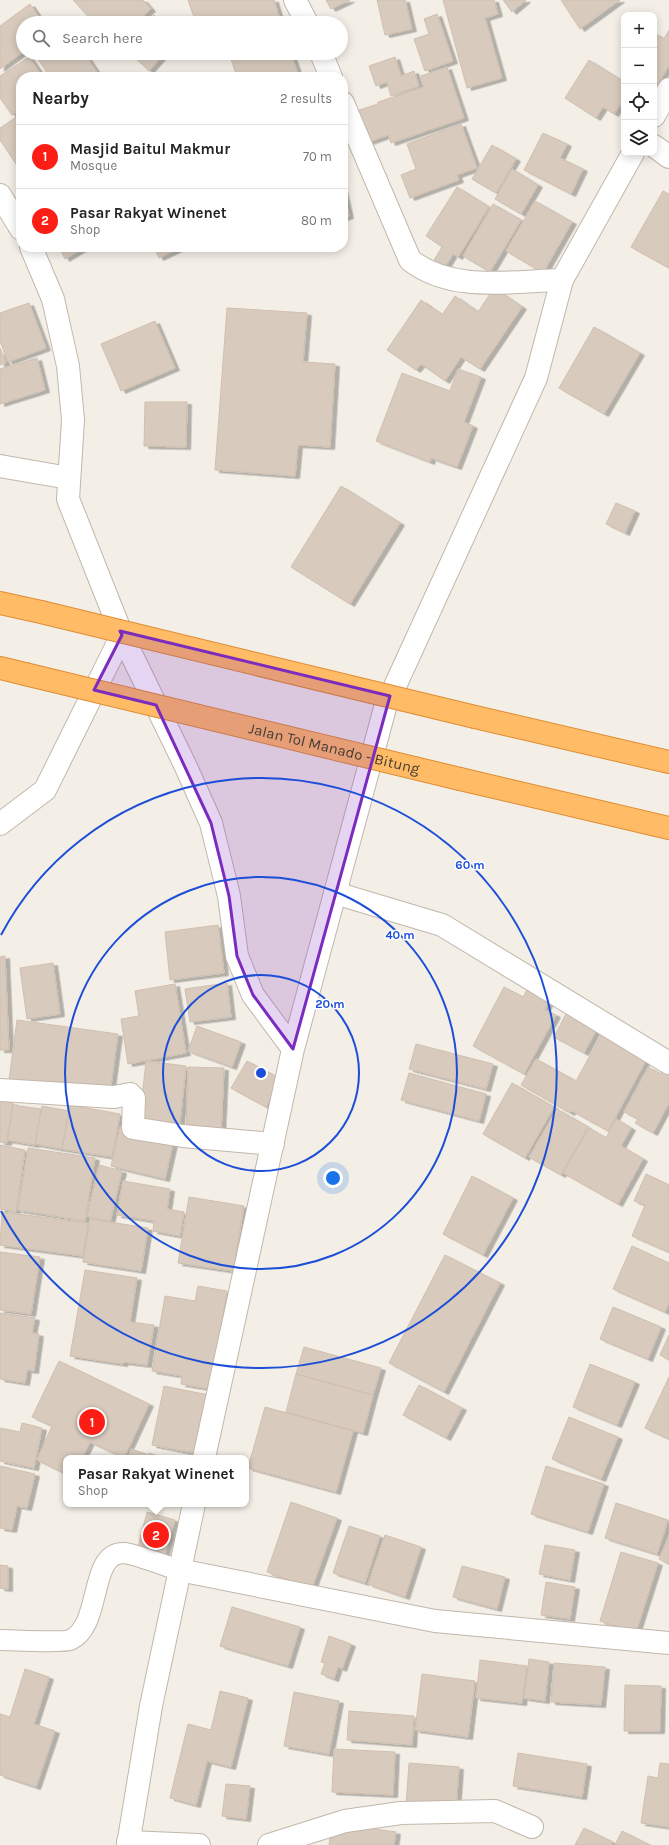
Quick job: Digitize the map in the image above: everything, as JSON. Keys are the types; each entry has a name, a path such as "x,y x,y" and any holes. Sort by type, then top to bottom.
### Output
{"highway":[{"path":"0,603 669,762"},
{"name":"Jalan Tol Manado - Bitung","path":"0,668 669,828"}],"street":[{"path":"295,0 303,16"},
{"path":"324,60 329,72"},
{"path":"657,111 669,89"},
{"path":"348,115 410,260 422,270 458,280 476,283 562,280"},
{"path":"657,148 669,157"},
{"path":"205,1455 293,1049 385,708 536,378 562,280 631,156"},
{"path":"0,195 16,221"},
{"path":"33,252 53,300 68,366 74,420 68,499 122,635 186,767 211,823 229,896 237,956 253,995 293,1049"},
{"path":"0,466 69,478"},
{"path":"0,824 45,790 122,635"},
{"path":"335,894 442,925 669,1062"},
{"path":"0,1090 114,1097 130,1094 134,1098 133,1128 183,1136 273,1144"},
{"path":"193,1507 151,1706 128,1844 199,1845"},
{"path":"179,1570 435,1621 669,1643"},
{"path":"269,1845 345,1821 401,1813 495,1811 532,1827"}],"lane":[{"path":"0,1640 68,1641 78,1636 88,1621 100,1572 111,1557 123,1553 179,1570"}],"highlighted area":[{"path":"120,631 390,696 293,1049 253,995 237,956 229,896 211,823 156,705 94,690 122,635"}],"building":[{"path":"73,0 143,0 151,9 144,16 88,16"},
{"path":"188,0 274,0 279,16 194,16"},
{"path":"326,0 350,0 331,9"},
{"path":"377,0 405,0 412,29 385,35"},
{"path":"443,0 494,0 498,14 485,18 502,78 467,88"},
{"path":"503,0 526,0 512,12"},
{"path":"561,0 620,0 580,29"},
{"path":"30,4 38,16 16,16 16,57 0,69 0,26"},
{"path":"437,14 453,61 425,71 414,39 429,34 424,19"},
{"path":"669,30 669,65 657,86 657,35 664,39"},
{"path":"395,57 401,76 414,71 419,86 391,96 387,82 376,86 369,66"},
{"path":"24,60 31,60 40,72 16,72 16,112 12,115 0,98 0,76"},
{"path":"39,60 89,60 97,72 47,72"},
{"path":"137,60 159,60 149,71"},
{"path":"231,60 293,60 297,72 235,72"},
{"path":"589,60 621,80 621,104 614,114 603,107 596,118 565,98"},
{"path":"447,67 464,118 391,143 388,135 366,143 356,111 424,87 421,76"},
{"path":"16,117 16,164 0,140 0,128"},
{"path":"461,124 477,168 457,175 459,180 410,198 401,175 416,169 407,144"},
{"path":"543,133 567,144 560,158 583,169 571,194 524,170"},
{"path":"492,145 516,159 496,193 472,179"},
{"path":"512,169 538,185 521,214 495,199"},
{"path":"457,187 489,207 458,257 453,254 445,267 434,260 442,247 426,236"},
{"path":"663,191 669,194 669,268 631,247"},
{"path":"535,201 572,222 543,273 506,251"},
{"path":"493,204 521,220 490,272 463,256"},
{"path":"62,252 77,252 65,259"},
{"path":"156,252 172,252 159,258"},
{"path":"494,288 522,307 480,369 461,357 445,381 421,364 416,370 387,350 421,300 442,315 455,296 478,312"},
{"path":"29,303 46,348 8,362 0,341 0,313"},
{"path":"227,308 307,313 303,362 335,364 330,447 298,445 295,476 215,470"},
{"path":"155,321 175,368 121,391 101,344"},
{"path":"594,327 640,353 604,414 559,388"},
{"path":"0,348 6,363 0,365"},
{"path":"37,358 45,390 0,404 0,369"},
{"path":"458,369 481,377 464,422 473,426 457,467 431,458 430,462 376,441 402,373 450,391"},
{"path":"145,402 187,402 186,447 144,446"},
{"path":"341,486 400,523 350,604 291,567"},
{"path":"616,503 635,511 625,533 606,524"},
{"path":"218,925 224,973 170,980 165,932"},
{"path":"5,956 9,1050 0,1050 0,957"},
{"path":"53,963 60,1014 27,1019 20,968"},
{"path":"531,982 553,994 545,1010 556,1015 524,1074 473,1046 504,987 523,997"},
{"path":"227,983 231,1017 190,1022 185,989"},
{"path":"175,984 186,1053 128,1064 121,1019 139,1016 135,991"},
{"path":"568,1010 598,1027 584,1053 554,1037"},
{"path":"17,1020 118,1034 110,1093 9,1080"},
{"path":"197,1026 241,1042 232,1067 188,1051"},
{"path":"604,1030 649,1055 608,1131 572,1111 570,1113 521,1085 536,1059 576,1081"},
{"path":"416,1044 493,1064 486,1089 409,1069"},
{"path":"146,1061 186,1066 179,1131 139,1125"},
{"path":"247,1061 281,1079 266,1107 231,1088"},
{"path":"666,1066 669,1068 669,1103 653,1133 635,1123 638,1119 624,1112 648,1067 661,1074"},
{"path":"188,1067 224,1068 221,1133 186,1132"},
{"path":"409,1073 486,1094 479,1121 401,1100"},
{"path":"512,1083 554,1107 525,1158 483,1134"},
{"path":"0,1101 13,1103 7,1143 0,1142"},
{"path":"13,1105 41,1109 35,1145 7,1140"},
{"path":"70,1105 120,1114 112,1157 62,1149"},
{"path":"42,1106 69,1111 62,1149 35,1144"},
{"path":"557,1109 588,1127 561,1175 529,1157"},
{"path":"616,1119 631,1128 621,1146 643,1159 618,1204 563,1173 589,1128 606,1138"},
{"path":"120,1127 174,1139 165,1179 111,1166"},
{"path":"0,1145 25,1150 16,1212 0,1209"},
{"path":"28,1148 95,1158 85,1221 18,1210"},
{"path":"99,1165 122,1171 110,1222 87,1216"},
{"path":"646,1174 669,1185 669,1252 632,1236 645,1205 634,1201"},
{"path":"472,1176 513,1198 483,1255 443,1234"},
{"path":"123,1181 170,1189 167,1209 184,1212 180,1236 153,1231 154,1221 117,1215"},
{"path":"189,1197 244,1206 233,1271 178,1263"},
{"path":"2,1212 88,1223 83,1256 0,1245"},
{"path":"90,1219 148,1228 141,1271 83,1262"},
{"path":"632,1246 669,1263 669,1303 665,1312 613,1289"},
{"path":"0,1252 40,1257 31,1314 0,1310"},
{"path":"445,1255 500,1283 444,1392 389,1363"},
{"path":"85,1270 137,1278 130,1322 154,1325 147,1365 124,1362 123,1364 70,1356"},
{"path":"198,1286 227,1291 211,1389 181,1384 182,1376 152,1371 165,1296 195,1301"},
{"path":"613,1307 661,1327 648,1359 600,1339"},
{"path":"0,1313 35,1318 32,1333 39,1334 34,1371 27,1370 25,1383 0,1379"},
{"path":"669,1335 669,1360 660,1355"},
{"path":"304,1347 381,1368 373,1395 296,1374"},
{"path":"59,1361 149,1404 125,1455 118,1455 90,1442 84,1455 63,1455 63,1473 37,1460 52,1426 32,1417"},
{"path":"590,1364 635,1382 617,1425 573,1407"},
{"path":"296,1374 373,1395 363,1433 286,1412"},
{"path":"669,1377 669,1439 645,1428"},
{"path":"419,1385 462,1408 446,1438 403,1415"},
{"path":"164,1386 209,1395 198,1454 152,1445"},
{"path":"265,1407 353,1431 336,1492 249,1468"},
{"path":"569,1417 618,1437 601,1479 552,1459"},
{"path":"22,1423 42,1428 34,1468 0,1461 0,1428 20,1432"},
{"path":"131,1449 149,1455 129,1455"},
{"path":"0,1466 35,1474 27,1508 17,1506 12,1530 0,1528"},
{"path":"546,1466 604,1484 588,1532 531,1514"},
{"path":"291,1502 337,1518 312,1588 267,1572"},
{"path":"616,1503 668,1520 657,1554 605,1538"},
{"path":"147,1512 175,1520 163,1559 137,1551"},
{"path":"349,1526 380,1536 365,1583 333,1573"},
{"path":"385,1535 421,1547 405,1597 368,1584"},
{"path":"669,1536 669,1564 659,1559"},
{"path":"545,1545 575,1550 570,1580 539,1574"},
{"path":"621,1552 658,1563 636,1632 600,1621"},
{"path":"0,1565 8,1566 8,1589 0,1588"},
{"path":"462,1566 505,1577 497,1609 453,1597"},
{"path":"546,1582 575,1587 570,1619 541,1615"},
{"path":"232,1607 300,1627 288,1666 220,1646"},
{"path":"329,1636 351,1644 342,1669 338,1667 334,1679 321,1674 325,1663 321,1662"},
{"path":"529,1659 549,1662 545,1701 524,1698"},
{"path":"480,1660 527,1666 522,1703 476,1698"},
{"path":"554,1663 605,1667 601,1705 551,1702"},
{"path":"25,1669 49,1677 34,1724 55,1731 36,1787 0,1775 0,1714 10,1717"},
{"path":"422,1674 475,1681 468,1737 415,1730"},
{"path":"625,1685 661,1686 660,1731 624,1731"},
{"path":"220,1691 248,1698 231,1767 207,1761 196,1805 170,1798 188,1724 211,1730"},
{"path":"294,1692 339,1701 329,1754 284,1746"},
{"path":"349,1711 414,1716 412,1745 347,1740"},
{"path":"334,1749 395,1752 393,1795 332,1792"},
{"path":"518,1753 587,1764 582,1797 513,1786"},
{"path":"409,1763 459,1767 456,1809 406,1806"},
{"path":"660,1763 669,1764 669,1827 641,1823 648,1776 658,1778"},
{"path":"226,1784 250,1786 246,1819 222,1816"},
{"path":"332,1823 396,1832 394,1845 329,1845"},
{"path":"584,1828 613,1842 611,1845 575,1845"},
{"path":"622,1831 650,1845 615,1845"}],"place":[{"name":"Masjid Baitul Makmur","path":"92,1422"},
{"name":"Pasar Rakyat Winenet","path":"156,1535"}]}
